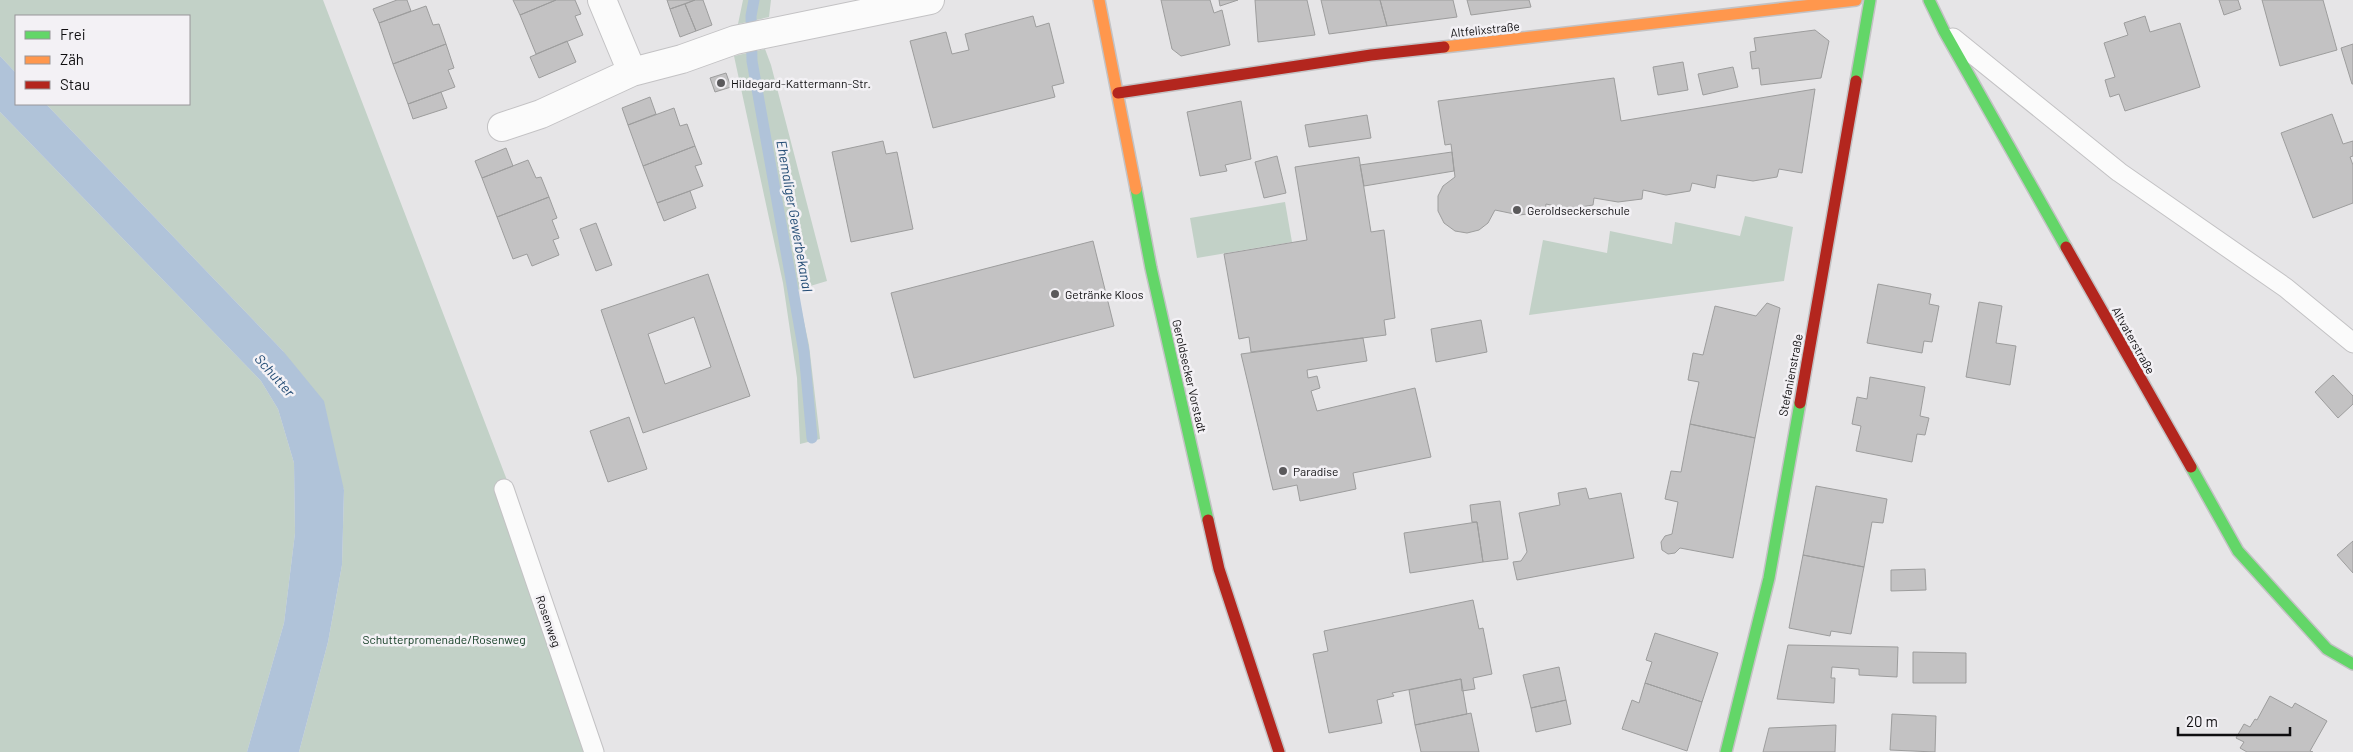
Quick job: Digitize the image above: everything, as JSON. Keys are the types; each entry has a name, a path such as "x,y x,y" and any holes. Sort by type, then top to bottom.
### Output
{"street":[{"path":"602,0 632,72"},
{"path":"502,127 541,114 632,72 682,59 735,40 779,29 926,0"},
{"name":"Geroldsecker Vorstadt","path":"1099,0 1151,268 1219,569 1279,752"},
{"name":"Altfelixstraße","path":"1118,93 1370,55 1856,0"},
{"name":"Stefanienstraße","path":"1726,752 1768,578 1870,0"},
{"name":"Altvaterstraße","path":"1929,0 1944,31 2238,551 2327,649 2353,664"}],"lane":[{"path":"1944,31 2119,172 2286,288 2353,343"},
{"name":"Rosenweg","path":"504,489 594,752"}],"green space":[{"name":"Schutterpromenade/Rosenweg","path":"0,0 323,0 520,514 603,752 299,752 328,642 342,565 344,490 283,351 47,105 190,105 190,15 15,15 15,72 0,56"},
{"path":"743,0 771,0 769,17 738,24"},
{"path":"765,49 771,65 827,281 797,290 809,345 820,439 800,444 797,378 783,283 734,56"},
{"path":"0,112 261,381 278,409 294,463 295,533 284,623 247,752 0,752"},
{"path":"1285,202 1292,242 1197,258 1190,218"},
{"path":"1745,216 1793,227 1784,281 1529,315 1543,240 1607,253 1610,231 1672,244 1675,222 1740,236"}],"water":[{"name":"Schutter","path":"0,56 15,72 15,105 47,105 283,351 324,401 344,490 342,565 328,642 299,752 247,752 284,623 295,533 294,463 278,409 261,381 0,112"}],"building":[{"path":"397,0 407,0 411,11 379,23 373,9"},
{"path":"513,0 556,0 520,15"},
{"path":"556,0 575,0 581,14 575,16 583,35 536,54 520,15"},
{"path":"667,0 695,0 670,9"},
{"path":"695,0 703,0 712,25 696,31 685,4"},
{"path":"1161,0 1210,0 1214,13 1222,10 1230,45 1181,56 1172,49"},
{"path":"1219,0 1238,0 1220,6"},
{"path":"1255,0 1307,0 1315,35 1258,42"},
{"path":"1321,0 1380,0 1387,26 1329,34"},
{"path":"1380,0 1453,0 1457,17 1387,26"},
{"path":"1467,0 1529,0 1531,7 1471,15"},
{"path":"2219,0 2238,0 2241,9 2224,15"},
{"path":"2262,0 2323,0 2337,50 2280,66"},
{"path":"685,4 696,31 680,37 670,9"},
{"path":"426,6 433,25 439,24 446,44 393,64 379,23"},
{"path":"1033,16 1036,27 1049,23 1064,83 1052,86 1055,97 933,128 910,41 946,32 952,54 969,50 965,34"},
{"path":"2145,16 2150,32 2180,23 2200,87 2125,111 2119,94 2110,97 2105,80 2115,77 2104,43 2128,35 2124,23"},
{"path":"1815,30 1829,41 1821,78 1761,85 1759,68 1752,69 1750,52 1756,51 1754,38"},
{"path":"567,41 576,62 539,78 530,57"},
{"path":"446,44 454,68 448,70 455,87 408,104 393,64"},
{"path":"2353,44 2353,84 2352,84 2341,48"},
{"path":"1683,62 1688,90 1658,95 1653,67"},
{"path":"1733,67 1738,87 1703,95 1698,74"},
{"name":"Hildegard-Kattermann-Str.","path":"726,73 731,87 715,92 710,78"},
{"path":"1614,78 1621,121 1815,89 1802,173 1779,169 1777,177 1753,181 1717,175 1715,188 1692,183 1690,191 1666,195 1643,190 1642,199 1618,202 1594,198 1593,205 1569,209 1546,204 1545,212 1519,215 1495,210 1488,223 1479,230 1467,233 1455,231 1444,223 1438,211 1438,196 1443,186 1455,177 1451,144 1445,145 1438,101"},
{"path":"441,92 447,108 413,119 408,104"},
{"path":"650,97 656,114 628,125 622,108"},
{"path":"1241,101 1251,159 1225,165 1227,171 1200,176 1187,112"},
{"path":"674,108 680,126 687,124 695,146 643,166 628,125"},
{"path":"2332,114 2343,144 2353,141 2353,156 2350,157 2353,165 2353,203 2313,218 2281,133"},
{"path":"1367,115 1371,138 1309,147 1305,125"},
{"path":"883,141 886,154 897,152 913,229 851,242 832,152"},
{"path":"695,146 702,164 695,166 703,186 657,203 643,166"},
{"path":"506,148 513,166 482,178 475,161"},
{"path":"1452,152 1454,171 1364,186 1360,165"},
{"path":"1277,156 1286,193 1264,198 1255,162"},
{"path":"1359,157 1371,232 1384,230 1395,318 1384,320 1386,335 1251,352 1249,337 1239,339 1224,254 1307,240 1295,167"},
{"path":"528,160 536,178 541,177 549,197 497,217 482,178"},
{"path":"690,191 696,208 664,221 657,203"},
{"path":"549,197 557,218 552,220 559,238 553,240 559,255 532,266 527,254 513,259 497,217"},
{"path":"596,223 612,265 596,271 580,229"},
{"path":"1093,241 1114,326 914,378 891,293"},
{"path":"708,274 750,396 643,433 601,310","holes":["694,317 711,367 665,384 648,334"]},
{"path":"1878,284 1931,294 1929,304 1939,306 1932,342 1924,341 1922,353 1867,343"},
{"path":"1979,302 2002,306 1996,343 2016,346 2010,385 1966,377"},
{"path":"1767,303 1780,308 1755,438 1690,424 1699,382 1688,380 1693,353 1703,355 1715,306 1756,316"},
{"path":"1481,320 1487,352 1436,362 1431,329"},
{"path":"1363,338 1367,361 1307,370 1308,378 1317,376 1320,388 1311,391 1317,411 1415,388 1431,457 1353,473 1356,489 1300,501 1297,485 1273,490 1241,354"},
{"path":"2333,375 2353,396 2353,404 2338,418 2315,392"},
{"path":"1870,377 1925,387 1920,416 1929,418 1925,435 1917,434 1912,462 1856,451 1861,426 1852,424 1857,397 1867,399"},
{"path":"629,417 647,469 608,482 590,431"},
{"path":"1690,424 1755,438 1733,558 1680,548 1675,553 1668,554 1662,550 1661,542 1665,536 1672,534 1678,502 1665,499 1671,471 1681,472"},
{"path":"1816,486 1887,499 1883,523 1872,522 1864,567 1803,555"},
{"path":"1586,488 1589,499 1621,493 1634,558 1517,580 1513,562 1521,561 1527,552 1519,513 1560,505 1558,493"},
{"path":"1500,501 1508,559 1483,562 1477,522 1472,522 1470,505"},
{"path":"1477,522 1483,562 1410,573 1404,533"},
{"path":"2353,541 2353,573 2337,555"},
{"path":"1803,555 1864,567 1851,634 1831,631 1830,636 1789,628"},
{"path":"1925,569 1926,590 1891,591 1891,570"},
{"path":"1473,600 1479,629 1483,628 1492,674 1473,678 1475,689 1462,691 1461,679 1392,693 1394,696 1377,700 1382,723 1329,733 1313,654 1328,651 1324,631"},
{"path":"1655,633 1718,653 1702,702 1645,683 1652,662 1646,660"},
{"path":"1788,645 1898,647 1897,677 1859,675 1859,669 1832,667 1831,678 1835,678 1834,703 1777,699"},
{"path":"1913,652 1966,653 1966,683 1913,683"},
{"path":"1559,667 1566,700 1531,708 1523,675"},
{"path":"1461,679 1467,714 1415,725 1409,690"},
{"path":"1645,683 1702,702 1687,751 1622,729 1632,700 1639,703"},
{"path":"2270,696 2292,708 2295,703 2327,721 2310,751 2313,752 2247,752 2240,748 2244,742 2236,738 2244,724 2250,727 2255,719 2257,720"},
{"path":"1566,700 1571,724 1536,732 1531,708"},
{"path":"1471,713 1479,752 1421,752 1415,725"},
{"path":"1892,714 1936,716 1935,752 1890,750"},
{"path":"1836,725 1835,752 1763,752 1769,728"}],"waterway":[{"name":"Ehemaliger Gewerbekanal","path":"754,0 751,16 752,61 804,352 812,438"}],"traffic: fast":[{"path":"1856,81 1870,0"},
{"path":"1929,0 1944,31 2066,247"},
{"path":"1136,189 1151,268 1208,520"},
{"path":"1726,752 1769,578 1800,403"},
{"path":"2191,467 2238,551 2327,649 2353,664"}],"traffic: slow":[{"path":"1099,0 1136,189"},
{"path":"1444,47 1856,0"}],"traffic: jam":[{"path":"1118,93 1371,55 1444,47"},
{"path":"1800,403 1856,81"},
{"path":"2066,247 2191,467"},
{"path":"1208,520 1219,569 1279,752"}],"place":[{"name":"Hildegard-Kattermann-Str.","path":"721,83"},
{"name":"Geroldseckerschule","path":"1517,210"},
{"name":"Getränke Kloos","path":"1055,294"},
{"name":"Paradise","path":"1283,471"}]}
